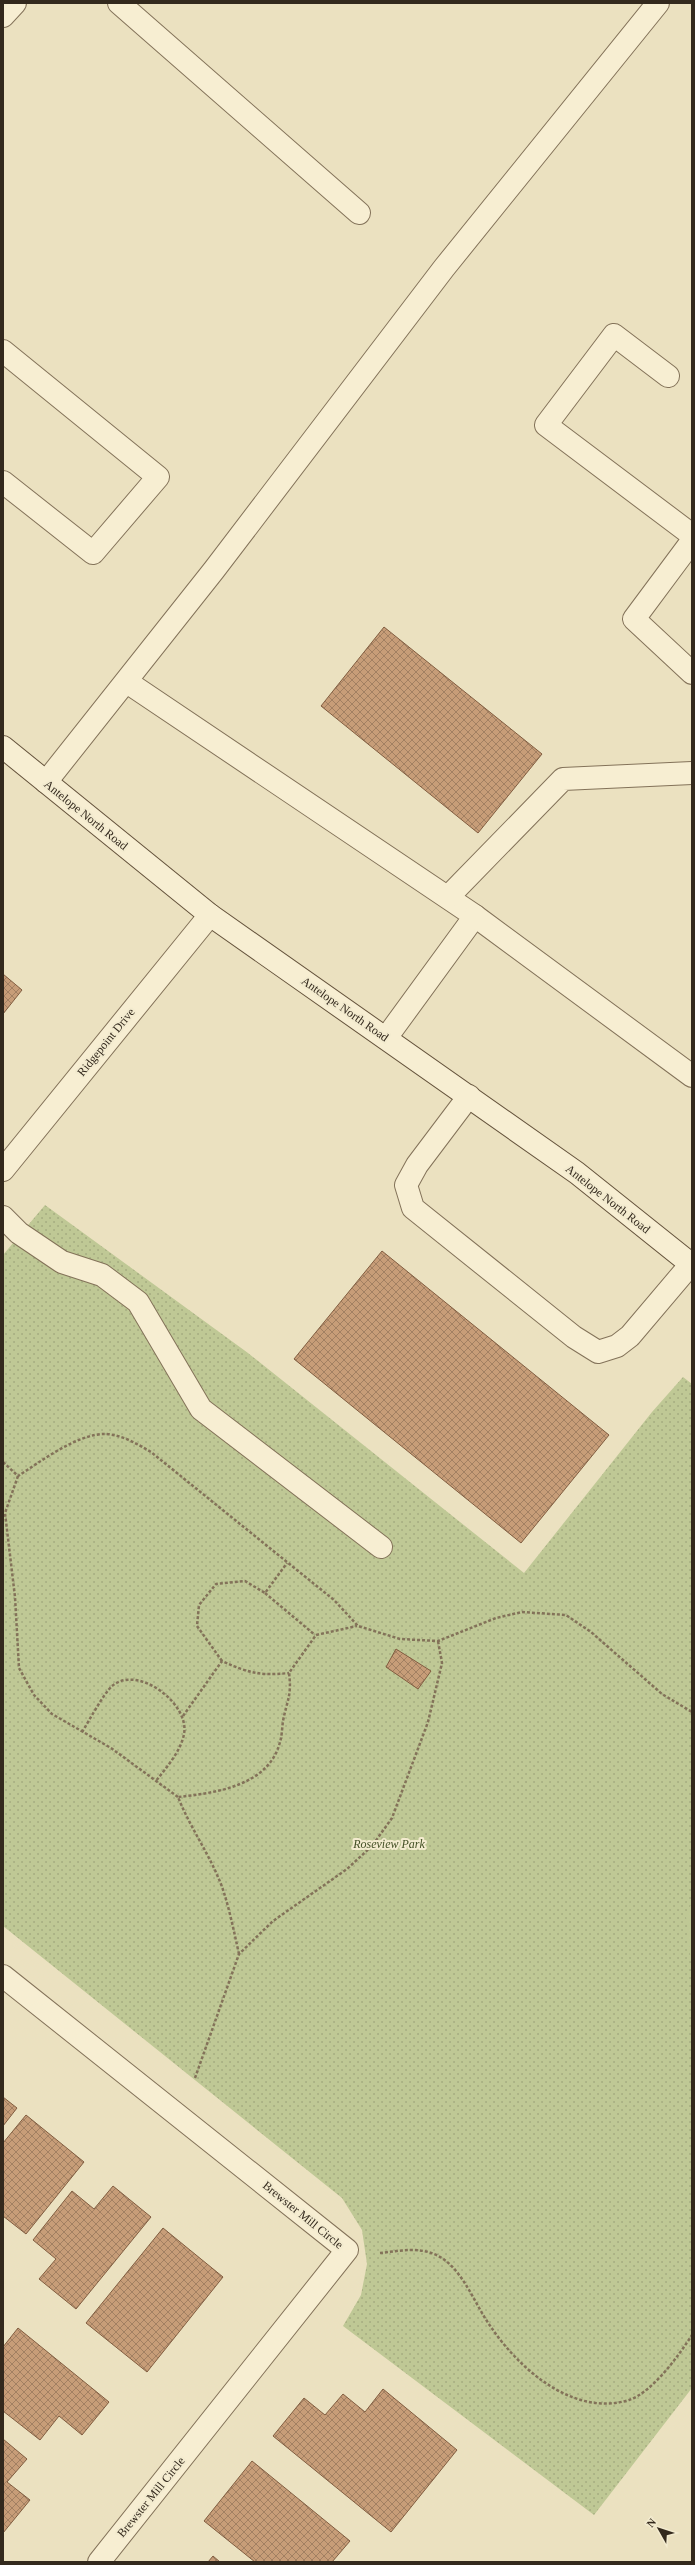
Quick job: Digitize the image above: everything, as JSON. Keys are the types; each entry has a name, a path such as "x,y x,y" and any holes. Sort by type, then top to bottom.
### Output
{"street":[{"path":"3,16 14,3"},
{"path":"119,3 359,212"},
{"path":"46,782 127,682 444,268 658,3"},
{"path":"668,376 614,335 546,425 692,535"},
{"path":"3,351 158,477 93,553 3,482"},
{"path":"692,541 634,619 692,673"},
{"path":"127,682 476,916 692,1076"},
{"name":"Antelope North Road","path":"3,747 210,915 577,1173 691,1264"},
{"path":"448,897 563,779 692,772"},
{"name":"Ridgepoint Drive","path":"3,1170 210,915"},
{"path":"386,1038 476,916"},
{"path":"469,1096 417,1165 406,1185 413,1208 574,1337 598,1352 617,1346 630,1336 691,1264"},
{"path":"3,1217 19,1233 62,1262 102,1275 138,1302 201,1409 381,1547"},
{"name":"Brewster Mill Circle","path":"3,1976 347,2250 99,2562"}],"path":[{"path":"240,1954 219,1879 197,1834 186,1818 178,1797 111,1748 52,1714 34,1695 19,1668 15,1597 5,1513 18,1476 52,1454 80,1440 105,1434 130,1440 150,1452 334,1600 358,1626"},
{"path":"3,1462 18,1476"},
{"path":"265,1593 287,1563"},
{"path":"289,1673 262,1675 243,1671 222,1661 197,1626 199,1605 216,1584 245,1581 265,1593 316,1635"},
{"path":"178,1797 227,1789 254,1777 268,1764 280,1744 291,1692 289,1673 316,1635 358,1626 400,1639 438,1641 496,1618 522,1612 566,1615 591,1632 662,1694 692,1712"},
{"path":"196,2078 240,1954 273,1921 347,1869 372,1846 392,1818 428,1722 442,1663 438,1641"},
{"path":"183,1716 222,1661"},
{"path":"82,1732 113,1686 134,1679 153,1686 168,1698 183,1716 184,1734 173,1759 156,1781"},
{"path":"372,2253 418,2249 434,2254 450,2264 506,2348 525,2367 553,2387 581,2401 606,2404 631,2399 654,2383 681,2352 692,2335"}],"green space":[{"name":"Roseview Park","path":"45,1205 248,1353 524,1573 652,1412 683,1377 692,1384 692,2388 594,2515 343,2326 361,2295 367,2264 362,2230 342,2198 3,1926 3,1255"},
{"path":"692,1902 692,1972 686,1916"}],"building":[{"path":"384,627 542,754 478,833 321,706"},
{"path":"3,974 22,990 3,1014"},
{"path":"382,1251 609,1435 521,1543 294,1359"},
{"path":"396,1649 431,1671 418,1689 386,1667"},
{"path":"3,2097 17,2108 3,2126"},
{"path":"26,2115 84,2162 26,2234 3,2216 3,2143"},
{"path":"113,2186 151,2217 76,2309 39,2279 56,2259 33,2240 72,2191 94,2209"},
{"path":"163,2228 223,2277 147,2372 86,2323"},
{"path":"18,2328 109,2402 82,2435 59,2416 40,2440 3,2411 3,2347"},
{"path":"383,2389 457,2450 391,2532 273,2436 304,2398 325,2415 343,2394 365,2412"},
{"path":"3,2439 27,2459 7,2482 30,2500 3,2533"},
{"path":"252,2461 350,2541 332,2562 255,2562 204,2521"},
{"path":"213,2556 220,2562 208,2562"}]}
